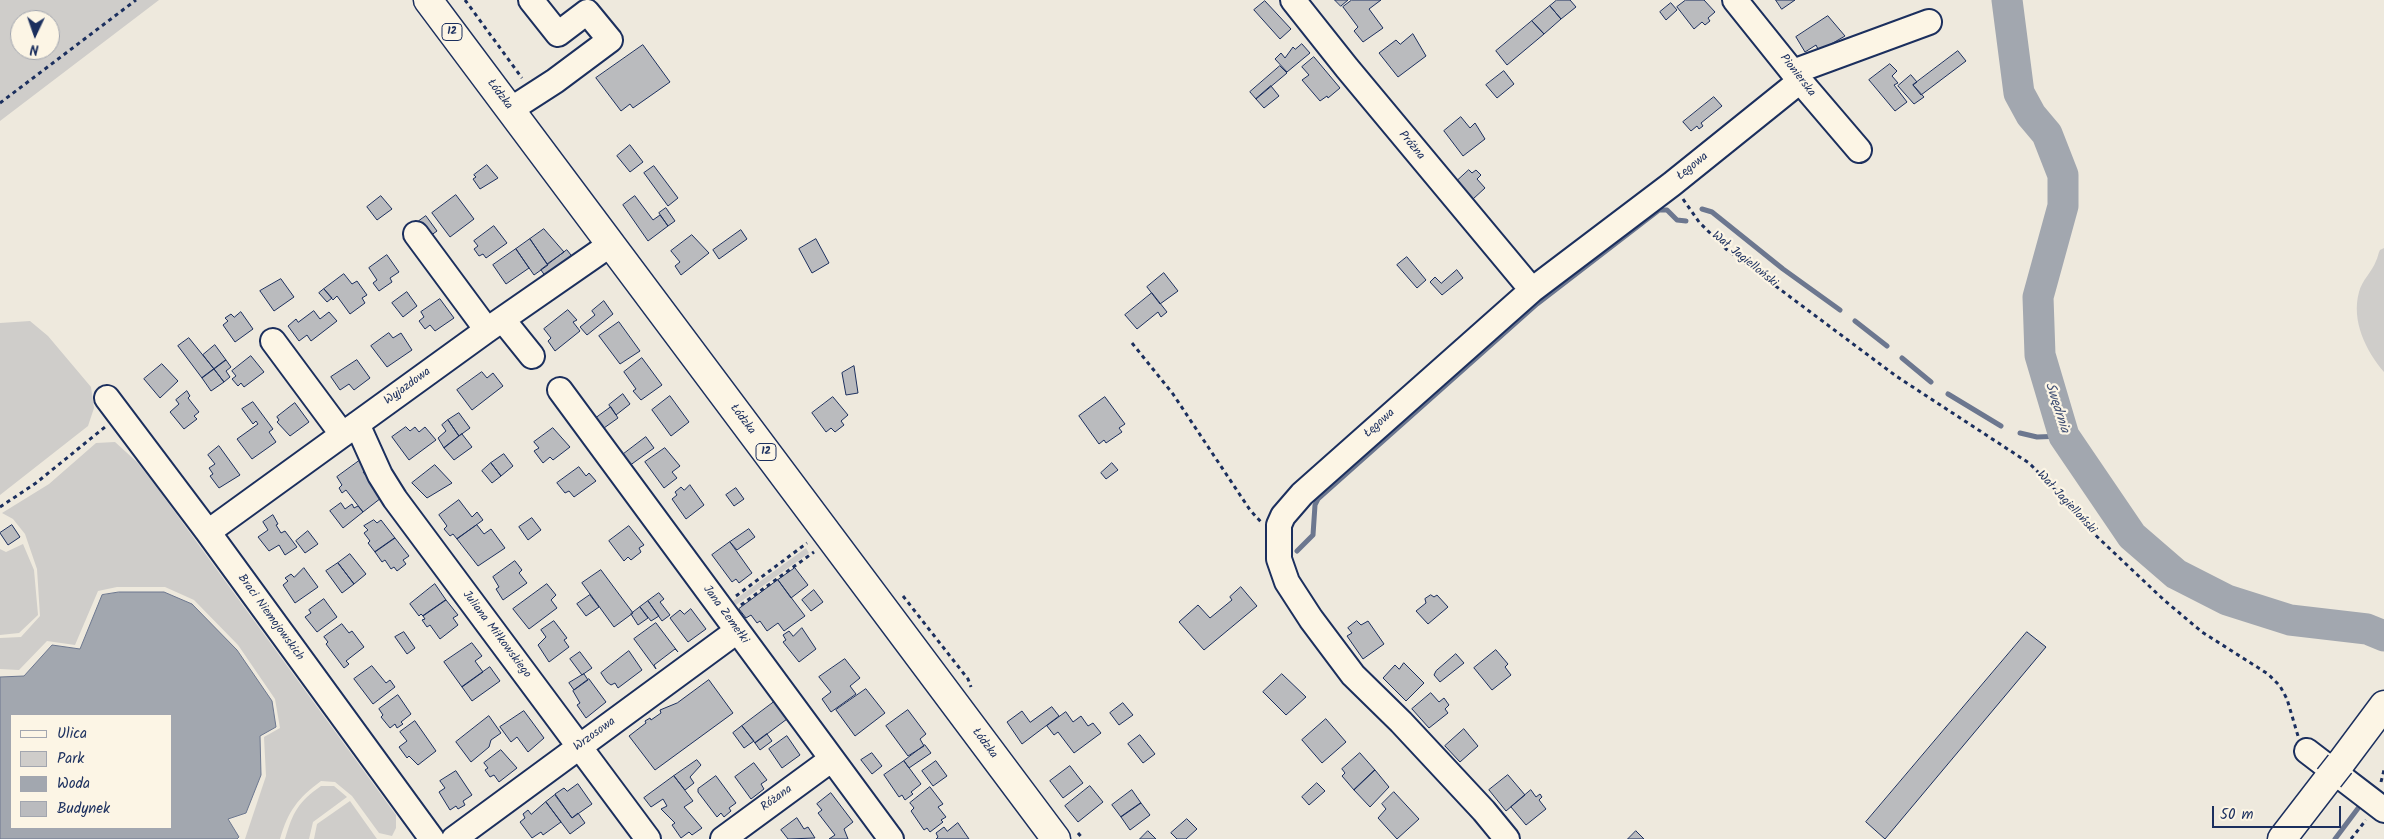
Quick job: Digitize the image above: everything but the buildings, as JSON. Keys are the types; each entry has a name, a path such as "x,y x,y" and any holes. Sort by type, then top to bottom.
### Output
{"main road":[{"name":"Łódzka","path":"428,0 521,103 611,244 1056,839"},
{"path":"2282,839 2382,708"}],"street":[{"path":"521,103 610,40 587,12 558,34 531,0"},
{"name":"Próżna","path":"1293,0 1346,68 1532,290"},
{"name":"Pionierska","path":"1736,0 1796,77 1859,150"},
{"name":"Łęgowa","path":"1507,839 1402,722 1348,668 1311,619 1287,582 1279,559 1278,540 1283,516 1302,494 1532,290 1672,184 1796,77 1928,22"},
{"path":"416,234 495,325 532,356"},
{"name":"Wyjazdowa","path":"208,532 495,325 611,244"},
{"name":"Juliana Miłkowskiego","path":"272,341 350,429 395,499 648,839"},
{"name":"Jana Zemełki","path":"560,390 891,839"},
{"name":"Braci Niemojowskich","path":"114,406 432,839"},
{"name":"Wrzosowa","path":"454,839 579,747 727,619"},
{"path":"2307,751 2384,810"},
{"name":"Różana","path":"723,839 832,759"}],"path":[{"path":"0,103 136,0"},
{"path":"465,0 517,70 521,103"},
{"name":"Wał Jagielloński","path":"1672,184 1699,222 1726,249 1845,336 1896,376 2029,463 2052,486 2089,529 2164,600 2202,632 2268,674 2280,686 2287,699 2298,737 2307,751"},
{"path":"1132,343 1174,394 1250,510 1278,540"},
{"path":"0,507 36,483 114,406"},
{"path":"727,619 807,544"},
{"path":"727,619 814,552"}],"green space":[{"path":"0,0 159,0 0,121"},
{"path":"2384,248 2384,372 2371,355 2362,335 2357,314 2357,303 2360,288 2374,265 2380,250"},
{"path":"30,321 48,336 91,387 94,408 88,426 0,495 0,323"},
{"path":"115,442 137,462 158,489 396,815 396,828 392,836 379,833 352,796 335,782 321,781 300,799 290,813 280,839 245,839 266,776 264,737 280,728 275,699 238,645 194,600 165,587 117,587 98,591 75,645 47,641 19,670 0,669 0,638 21,637 40,616 37,569 25,534 13,519 2,513 49,484 96,443"},
{"path":"23,544 34,570 38,615 19,633 0,635 0,549 6,552"},
{"path":"806,548 809,553 736,605 733,601"},
{"path":"321,786 334,786 347,797 313,822 309,839 285,839 297,808"},
{"path":"350,801 377,839 314,839 317,824"}],"water":[{"path":"119,592 164,592 192,604 237,650 272,701 276,727 260,736 261,775 246,813 228,819 239,837 237,839 0,839 0,677 24,676 52,645 80,649 102,595"}],"waterway":[{"name":"Swędrnia","path":"2007,0 2019,93 2031,115 2047,134 2063,175 2063,206 2038,297 2040,355 2064,436 2132,536 2176,574 2227,600 2290,620 2367,629 2384,636"},
{"path":"1702,209 1712,212 1783,269 1840,310"},
{"path":"1297,551 1313,535 1315,505 1318,499 1537,304 1659,210 1667,210 1677,220 1686,221"},
{"path":"1855,321 1887,346"},
{"path":"1902,358 1931,382"},
{"path":"1948,394 2001,426"},
{"path":"2020,433 2037,437 2064,436"},
{"path":"2335,839 2359,807"}]}
